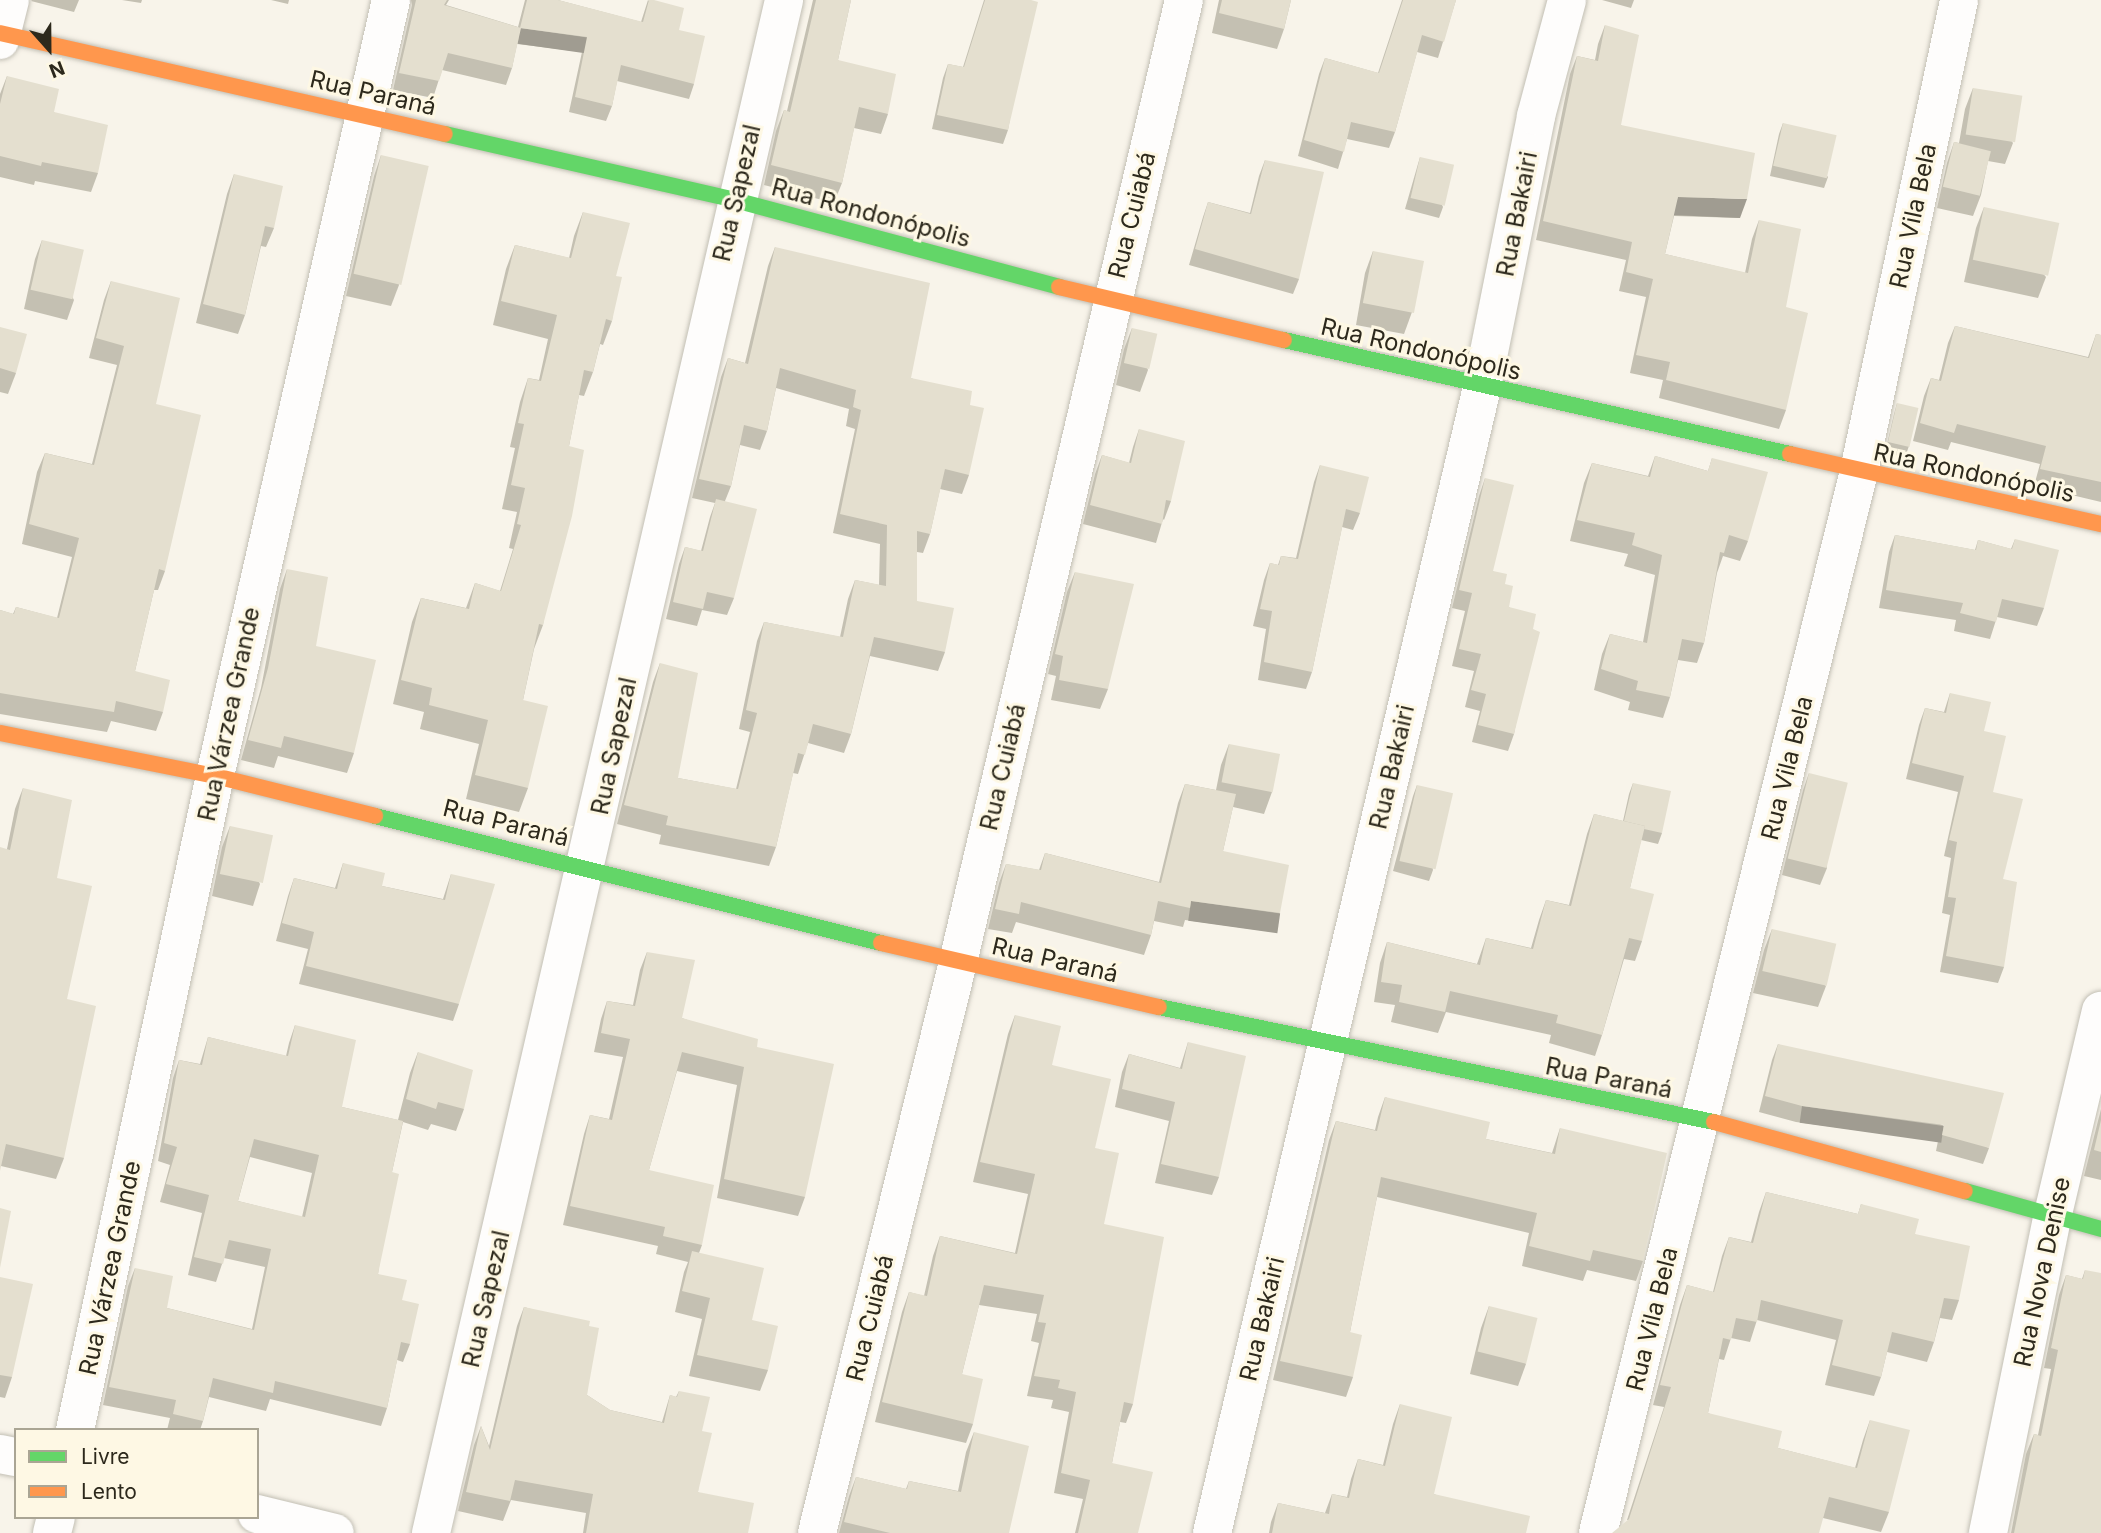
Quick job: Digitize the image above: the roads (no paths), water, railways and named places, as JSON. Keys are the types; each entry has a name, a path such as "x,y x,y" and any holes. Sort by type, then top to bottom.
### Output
{"street":[{"name":"Rua Várzea Grande","path":"75,1428 215,776 391,0"},
{"name":"Rua Sapezal","path":"431,1533 587,867 735,200 784,0"},
{"name":"Rua Cuiabá","path":"817,1533 958,962 1111,301 1184,0"},
{"name":"Rua Bakairi","path":"1212,1533 1482,387 1536,117 1567,0"},
{"name":"Rua Vila Bela","path":"1598,1533 1703,1119 1859,471 1959,0"},
{"name":"Rua Paraná","path":"3,26 363,114 735,200"},
{"name":"Rua Rondonópolis","path":"735,200 1111,301 1482,387 2101,524"},
{"name":"Rua Paraná","path":"0,733 215,776 958,962 1326,1045 1703,1119 2052,1218 2101,1229"},
{"name":"Rua Nova Denise","path":"1988,1533 2052,1218 2101,1012"},
{"path":"259,1514 335,1533"}]}
